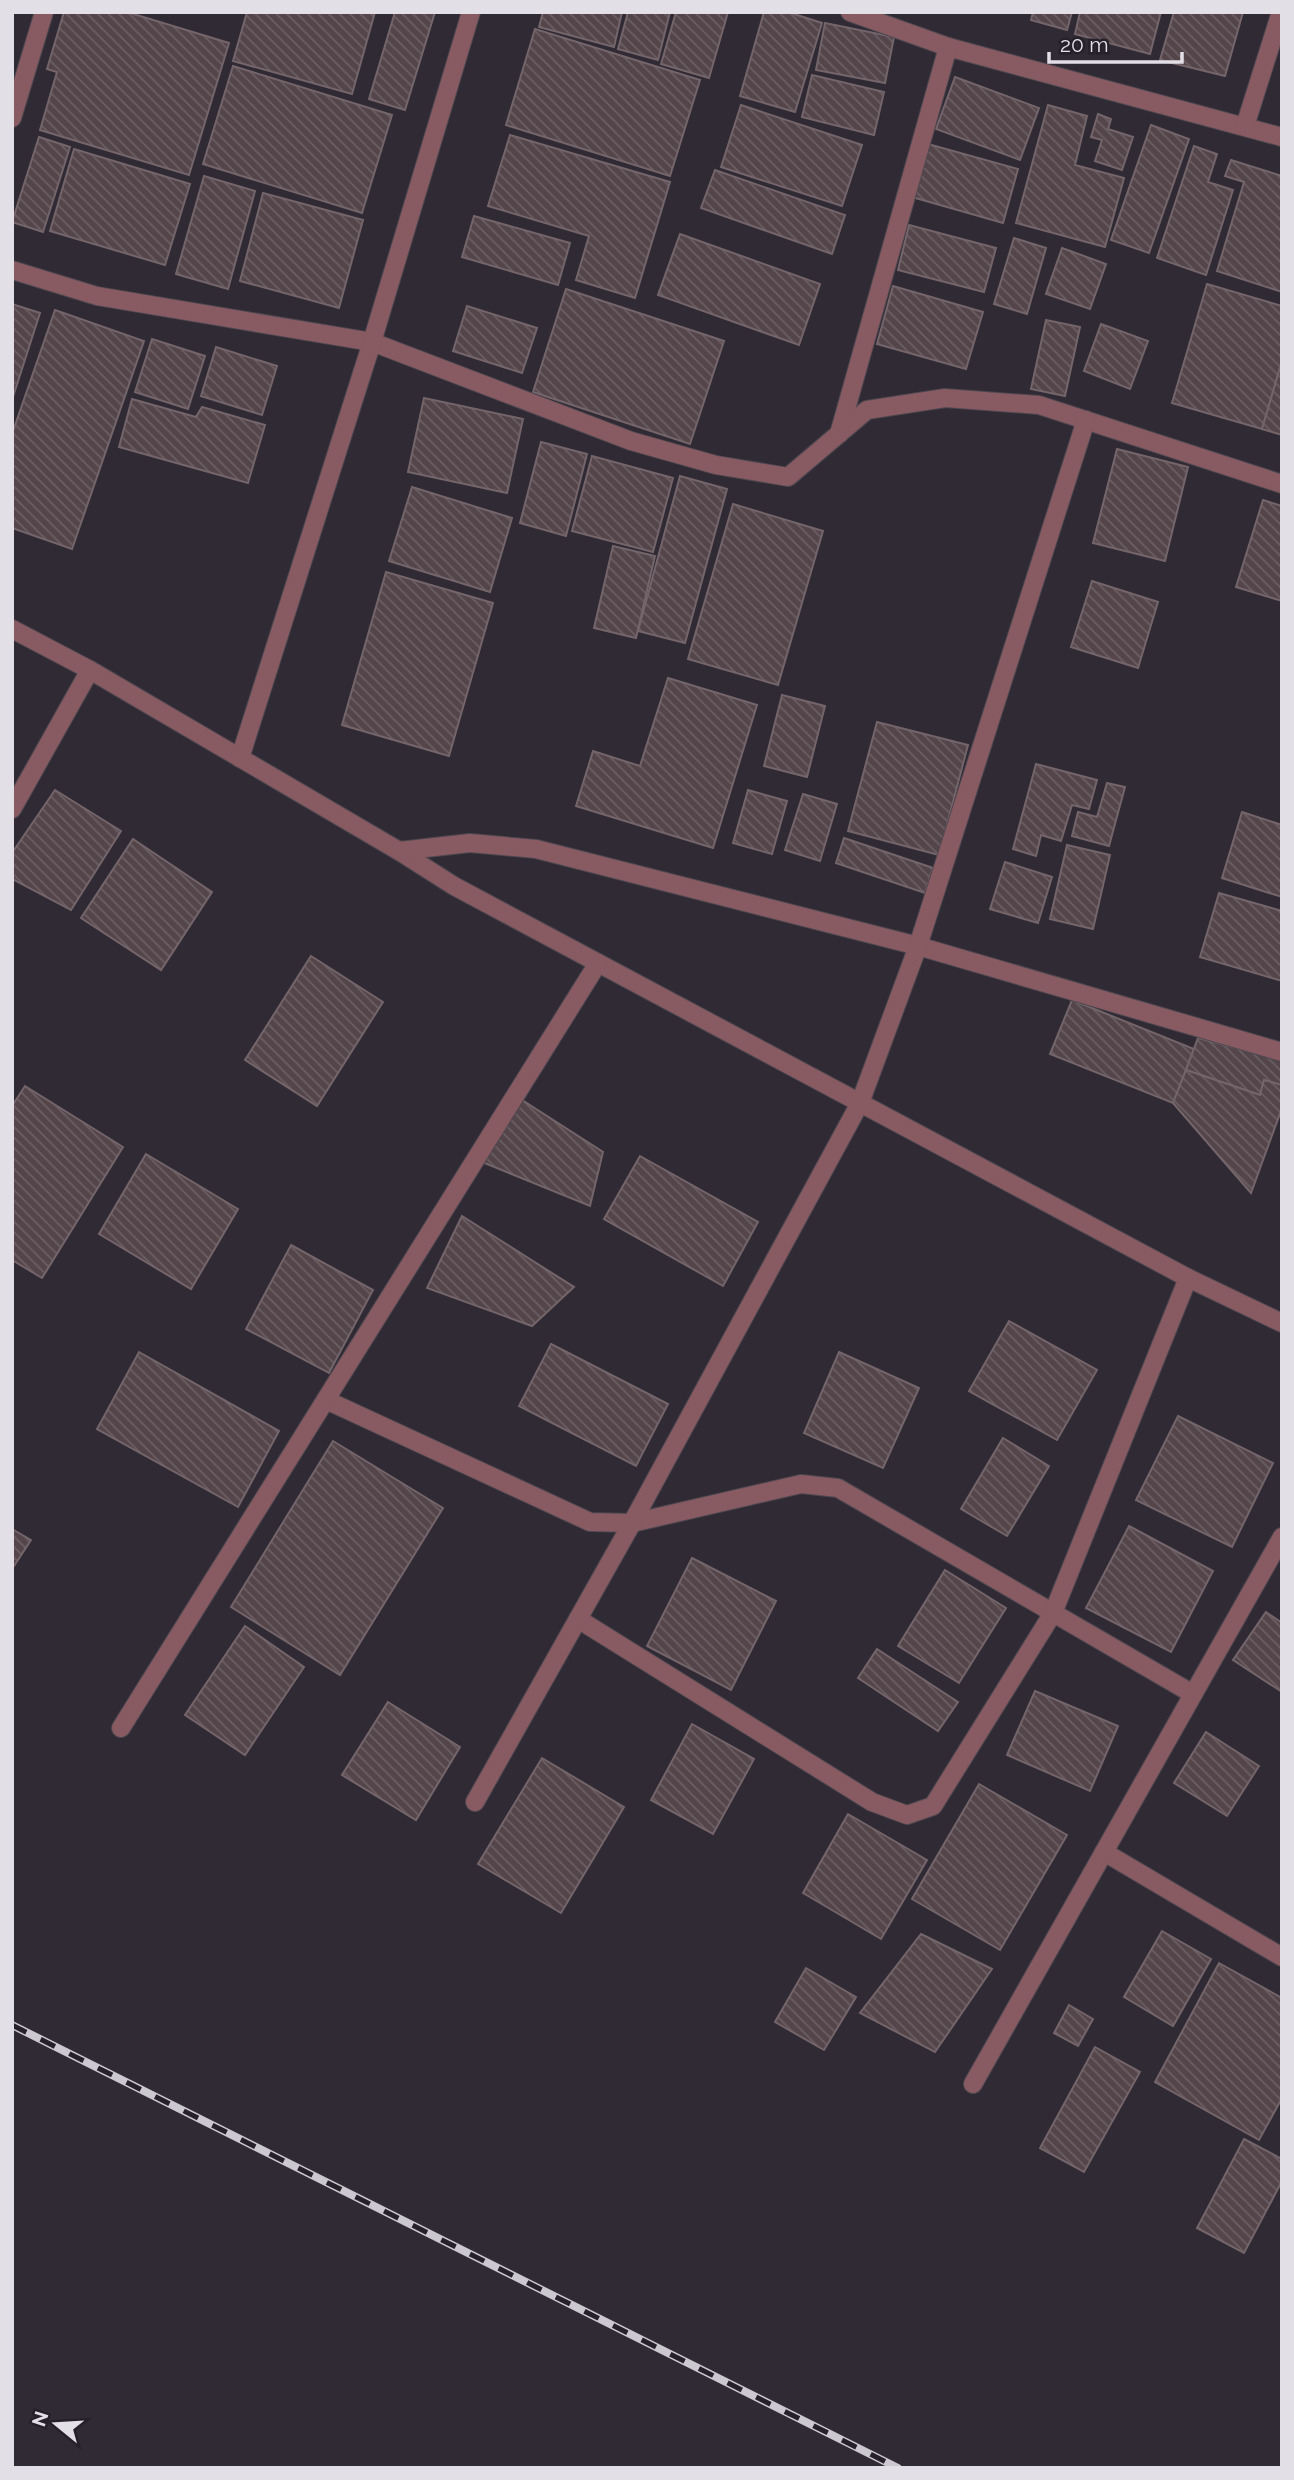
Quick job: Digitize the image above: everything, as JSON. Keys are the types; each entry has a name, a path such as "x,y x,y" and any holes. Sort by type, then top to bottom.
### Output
{"street":[{"path":"12,118 44,12"},
{"path":"240,758 372,342 471,12"},
{"path":"850,12 948,47 1282,137"},
{"path":"1245,126 1281,12"},
{"path":"839,434 948,47"},
{"path":"12,270 97,296 372,342 631,442 716,465 788,477 867,410 946,398 1039,405 1282,484"},
{"path":"475,1802 632,1523 860,1103 918,946 1086,420"},
{"path":"12,629 90,670 454,886 1188,1278 1282,1323"},
{"path":"12,808 90,670"},
{"path":"399,851 470,843 536,849 918,946 1282,1052"},
{"path":"121,1728 598,963"},
{"path":"578,1619 872,1802 907,1815 933,1806 1053,1613 1188,1278"},
{"path":"326,1400 590,1522 632,1523 801,1484 838,1488 1193,1694"},
{"path":"973,2084 1282,1537"},
{"path":"1104,1852 1282,1958"}],"building":[{"path":"64,12 127,12 229,43 189,175 40,130 57,72 47,69"},
{"path":"247,12 375,12 352,94 233,61"},
{"path":"395,12 435,12 405,110 369,99"},
{"path":"543,12 622,12 614,47 539,27"},
{"path":"628,12 670,12 658,60 618,49"},
{"path":"676,12 728,12 709,78 661,64"},
{"path":"764,12 788,12 822,23 795,112 740,96"},
{"path":"1033,12 1072,12 1067,30 1031,20"},
{"path":"1080,12 1161,12 1150,54 1075,34"},
{"path":"1174,12 1243,12 1225,76 1160,60"},
{"path":"825,23 894,37 885,83 816,70"},
{"path":"535,29 700,80 670,176 506,125"},
{"path":"233,66 392,115 362,213 203,164"},
{"path":"812,75 884,92 874,135 802,117"},
{"path":"955,77 1039,108 1020,160 936,129"},
{"path":"741,105 862,145 842,206 721,167"},
{"path":"1048,105 1087,116 1075,165 1124,178 1105,247 1016,223"},
{"path":"1098,114 1111,119 1108,129 1133,137 1122,170 1095,161 1102,140 1091,137"},
{"path":"1151,125 1189,139 1149,253 1111,240"},
{"path":"510,135 670,182 635,298 576,280 589,236 488,206"},
{"path":"39,137 70,147 43,232 12,222"},
{"path":"928,144 1018,169 1003,223 912,197"},
{"path":"1194,146 1217,154 1208,182 1233,190 1206,275 1157,258"},
{"path":"74,149 190,184 165,265 50,231"},
{"path":"1231,160 1282,176 1282,292 1217,271 1244,182 1225,176"},
{"path":"715,170 845,215 832,254 701,208"},
{"path":"204,176 255,191 228,289 176,274"},
{"path":"263,193 363,220 339,308 240,281"},
{"path":"474,216 570,243 558,285 462,257"},
{"path":"909,225 996,248 984,292 898,270"},
{"path":"680,234 820,284 799,345 658,295"},
{"path":"1014,238 1046,248 1027,314 994,304"},
{"path":"1062,248 1106,264 1090,309 1046,294"},
{"path":"1207,284 1282,306 1282,361 1262,429 1172,403"},
{"path":"893,286 983,312 966,369 877,344"},
{"path":"566,289 724,341 690,444 533,392"},
{"path":"12,304 40,313 12,400"},
{"path":"467,306 537,328 522,373 453,351"},
{"path":"55,310 144,341 72,549 12,528 12,434"},
{"path":"1046,320 1080,327 1065,396 1031,389"},
{"path":"1101,324 1148,341 1130,389 1084,371"},
{"path":"152,339 205,356 188,409 135,392"},
{"path":"216,347 277,366 262,415 201,396"},
{"path":"1282,361 1282,435 1262,429"},
{"path":"424,398 523,419 507,493 408,472"},
{"path":"132,399 196,417 202,407 265,425 248,483 119,447"},
{"path":"541,442 587,454 566,536 520,523"},
{"path":"1117,449 1188,467 1165,561 1093,543"},
{"path":"592,456 673,478 653,552 572,531"},
{"path":"680,476 727,489 685,643 638,631"},
{"path":"412,487 512,518 490,592 389,561"},
{"path":"1263,500 1282,506 1282,601 1236,587"},
{"path":"733,504 823,531 778,685 688,659"},
{"path":"613,546 655,556 636,638 594,628"},
{"path":"386,572 493,603 449,756 342,725"},
{"path":"1092,581 1158,602 1138,668 1071,647"},
{"path":"668,678 757,705 713,848 576,806 593,751 640,766"},
{"path":"782,695 825,706 807,777 764,766"},
{"path":"877,722 968,745 939,855 848,831"},
{"path":"1036,764 1097,780 1089,809 1072,805 1061,841 1041,835 1036,856 1013,849"},
{"path":"1107,783 1125,787 1109,846 1072,836 1078,812 1097,817"},
{"path":"55,790 121,831 71,910 12,879 12,853"},
{"path":"748,790 787,801 772,854 733,843"},
{"path":"803,794 837,804 820,861 785,850"},
{"path":"1242,812 1282,825 1282,897 1222,878"},
{"path":"844,838 933,868 925,893 836,863"},
{"path":"133,839 212,892 161,970 81,918"},
{"path":"1067,845 1110,855 1093,929 1050,919"},
{"path":"1005,862 1052,877 1038,923 990,909"},
{"path":"1219,893 1282,911 1282,981 1200,957"},
{"path":"311,956 383,1002 317,1106 245,1060"},
{"path":"1072,1000 1194,1049 1173,1103 1050,1054"},
{"path":"1198,1038 1282,1060 1282,1085 1264,1080 1260,1095 1186,1070"},
{"path":"1186,1070 1260,1095 1264,1080 1282,1085 1282,1108 1251,1193 1173,1103"},
{"path":"25,1086 123,1147 42,1278 12,1260 12,1106"},
{"path":"519,1098 603,1152 590,1206 482,1162"},
{"path":"146,1154 238,1209 191,1289 99,1234"},
{"path":"640,1156 758,1222 723,1286 604,1219"},
{"path":"462,1216 574,1287 532,1326 427,1288"},
{"path":"291,1245 373,1290 329,1373 246,1329"},
{"path":"1009,1321 1097,1370 1057,1440 969,1391"},
{"path":"551,1344 668,1404 636,1466 519,1406"},
{"path":"139,1352 279,1431 238,1507 97,1429"},
{"path":"839,1352 919,1388 883,1468 804,1433"},
{"path":"1178,1416 1273,1463 1232,1547 1136,1500"},
{"path":"1003,1438 1049,1466 1007,1536 961,1509"},
{"path":"333,1441 443,1508 340,1675 231,1607"},
{"path":"1129,1526 1213,1571 1171,1652 1086,1608"},
{"path":"12,1529 31,1540 12,1569"},
{"path":"692,1558 776,1601 731,1690 647,1646"},
{"path":"945,1570 1006,1608 959,1683 898,1646"},
{"path":"1266,1612 1282,1623 1282,1692 1233,1660"},
{"path":"245,1626 304,1667 245,1755 185,1715"},
{"path":"877,1649 958,1702 938,1731 858,1678"},
{"path":"1035,1691 1118,1726 1090,1791 1007,1755"},
{"path":"388,1702 460,1747 416,1820 342,1775"},
{"path":"692,1724 754,1759 713,1834 651,1800"},
{"path":"1206,1732 1259,1766 1227,1816 1174,1783"},
{"path":"542,1758 624,1807 561,1913 478,1864"},
{"path":"979,1784 1067,1835 1000,1950 912,1899"},
{"path":"848,1814 927,1860 881,1939 803,1893"},
{"path":"1162,1931 1211,1959 1173,2026 1124,1997"},
{"path":"921,1934 992,1969 935,2052 860,2013"},
{"path":"1219,1963 1282,1998 1282,2098 1259,2140 1155,2082"},
{"path":"806,1968 856,1997 824,2050 775,2022"},
{"path":"1069,2005 1093,2019 1078,2046 1054,2033"},
{"path":"1095,2047 1140,2072 1084,2172 1040,2148"},
{"path":"1244,2139 1282,2159 1282,2181 1244,2253 1197,2228"}],"railway":[{"path":"12,2025 898,2468"}]}
